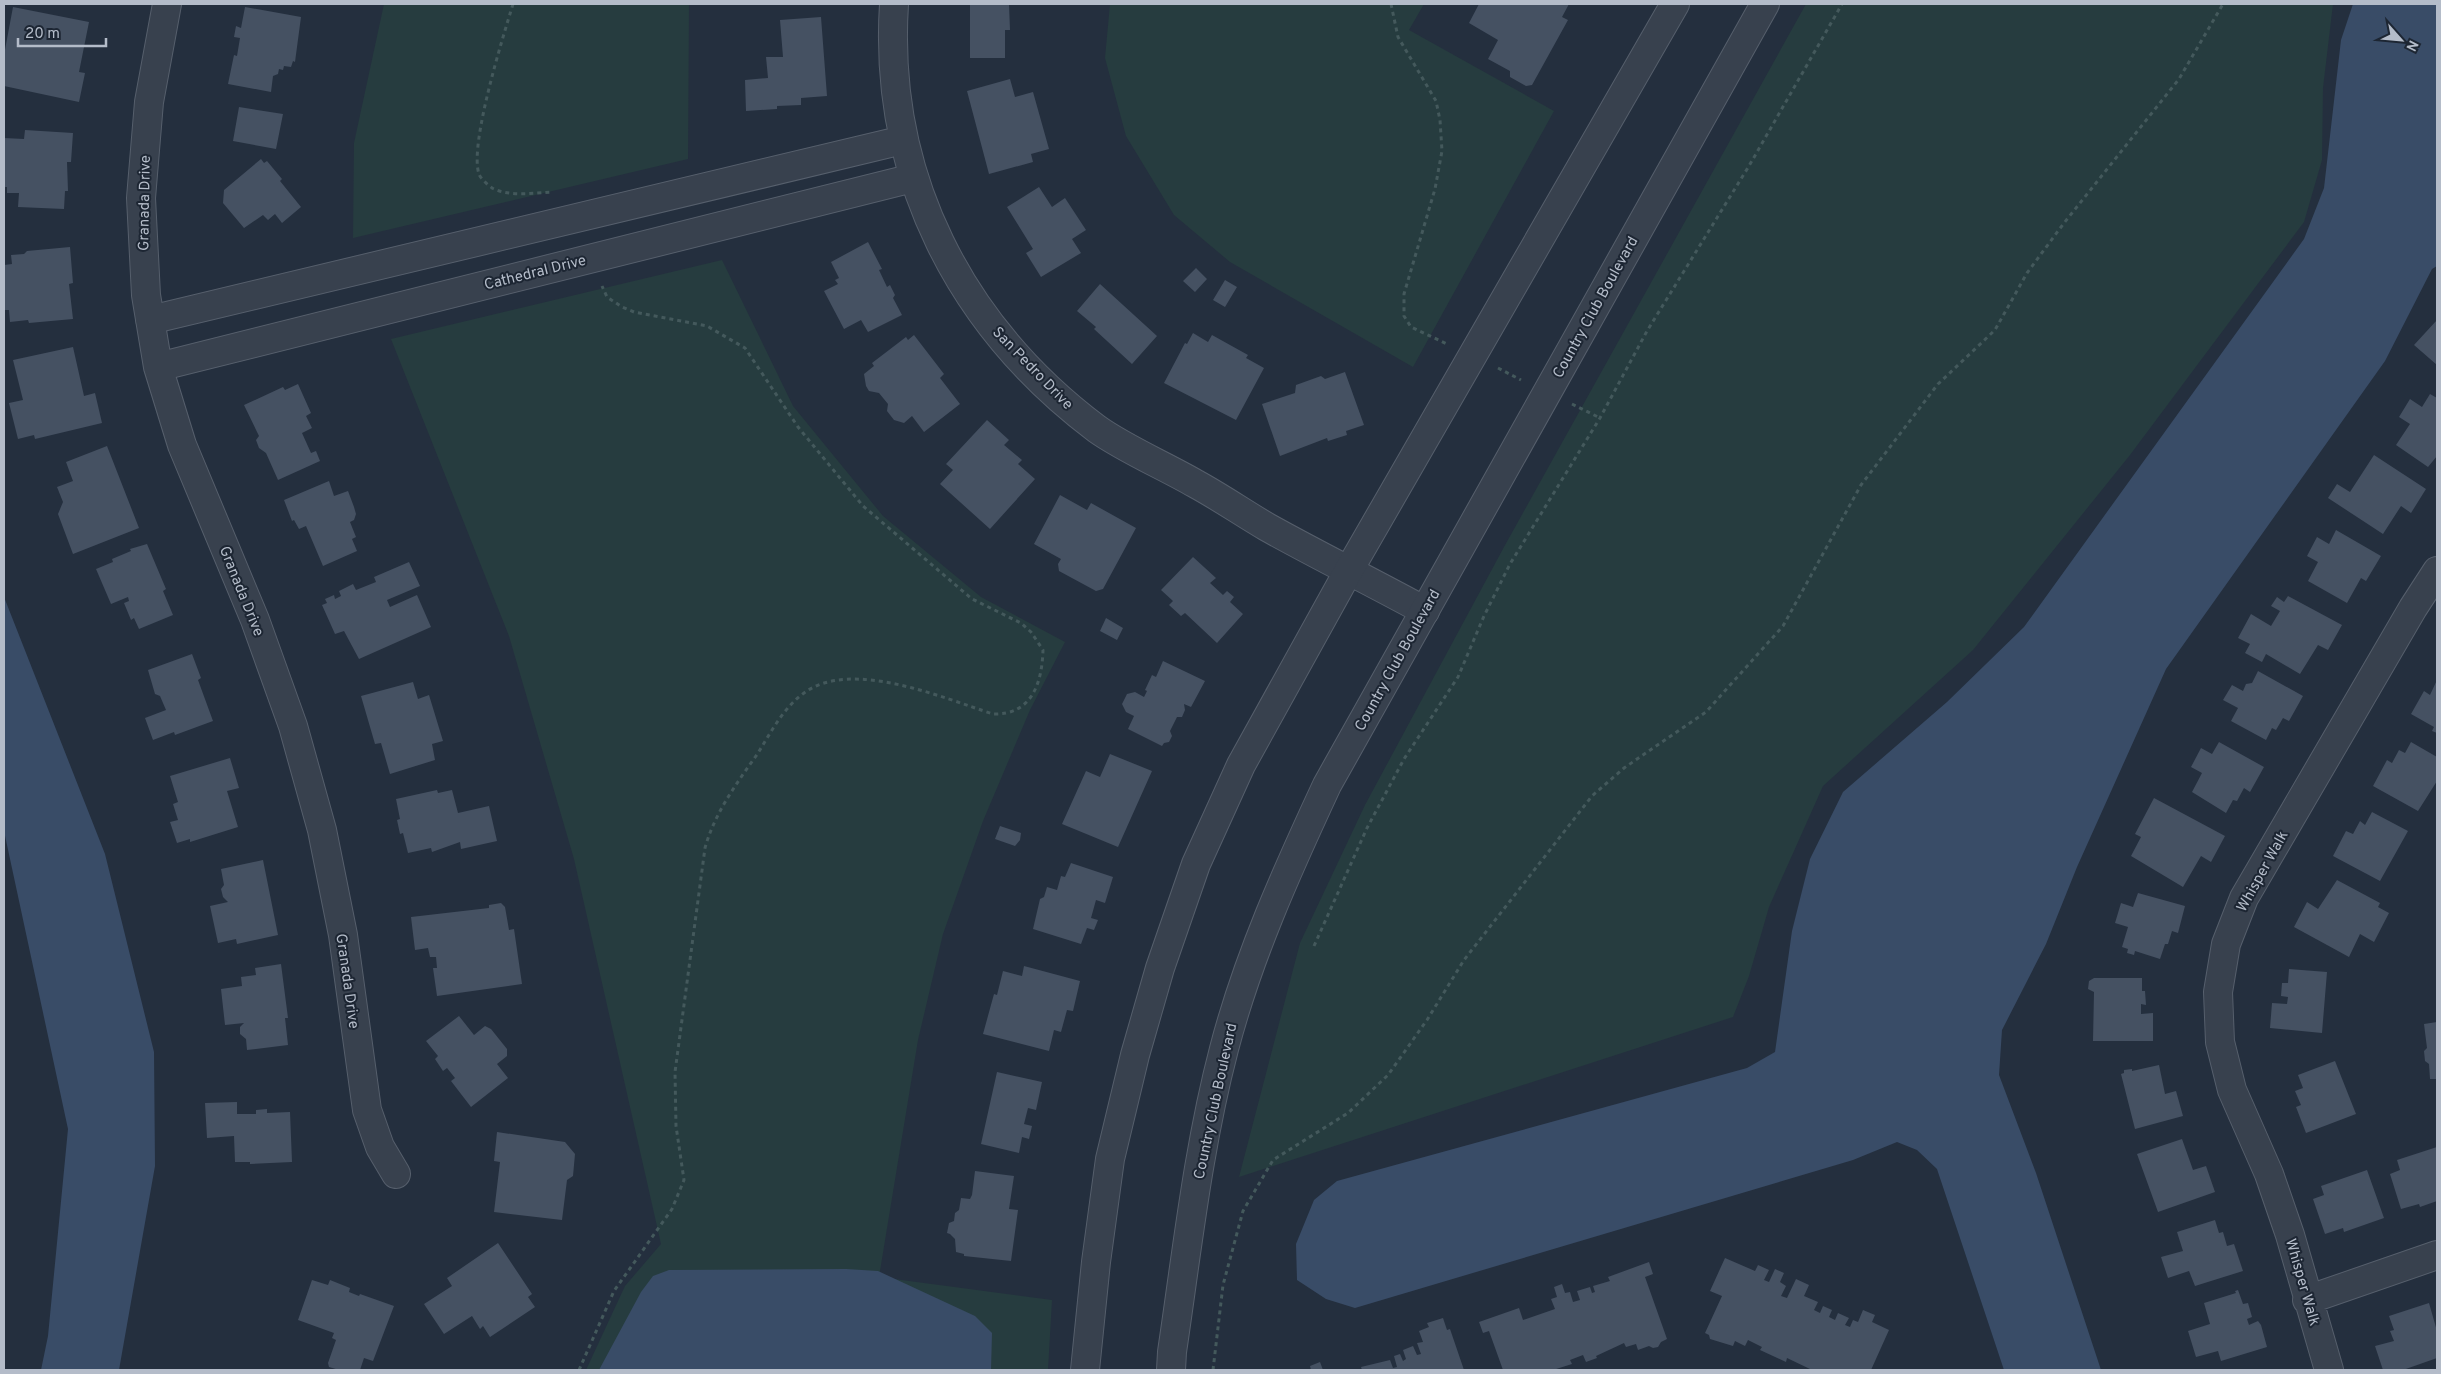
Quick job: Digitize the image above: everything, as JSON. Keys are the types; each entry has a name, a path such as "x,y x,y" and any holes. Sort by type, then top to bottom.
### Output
{"street":[{"name":"Granada Drive","path":"167,4 149,102 142,188 142,244 150,320 158,367 182,445 255,620 293,726 322,830 343,935 367,1110 380,1147 396,1174"},
{"name":"San Pedro Drive","path":"894,4 892,40 894,79 903,140 913,178 922,204 967,292 990,324 1041,381 1099,430 1198,485 1266,526 1425,610"},
{"path":"1085,1370 1096,1262 1110,1159 1134,1055 1160,968 1196,864 1241,765 1349,570 1675,4"},
{"name":"Country Club Boulevard","path":"1171,1370 1172,1352 1199,1171 1224,1050 1248,968 1280,886 1327,784 1765,4"},
{"path":"150,320 903,140"},
{"name":"Cathedral Drive","path":"158,367 913,178"},
{"name":"Whisper Walk","path":"2329,1370 2307,1300 2290,1235 2269,1174 2232,1090 2220,1042 2218,992 2226,944 2244,898 2413,608 2437,571"},
{"path":"2307,1300 2437,1255"}],"path":[{"path":"512,4 484,114 476,155 479,176 492,188 514,194 572,192 580,197 585,216"},
{"path":"1392,4 1398,37 1436,101 1440,120 1442,151 1435,188 1404,294 1404,316 1411,327 1600,418"},
{"path":"1314,946 1367,828 1404,759 1458,677 1484,616 1510,564 1600,418 1647,331 1749,166 1842,4"},
{"path":"1213,1370 1223,1285 1242,1211 1272,1160 1348,1112 1388,1074 1427,1020 1464,960 1592,796 1624,768 1706,712 1783,626 1861,485 1938,384 1995,330 2027,273 2064,223 2179,79 2223,4"},
{"path":"579,1370 614,1291 672,1209 684,1180 675,1117 676,1048 705,848 711,827 722,805 787,709 804,692 838,680 856,678 902,684 993,714 1006,714 1027,702 1036,688 1041,673 1043,650 1031,632 1021,623 972,599 863,506 798,426 746,348 707,326 634,312 622,307 607,297 596,274 594,257"}],"green space":[{"path":"384,4 689,4 688,159 353,238 354,143"},
{"path":"1110,4 1424,4 1409,30 1554,111 1413,367 1230,262 1174,215 1126,136 1105,58"},
{"path":"1806,4 2333,4 2323,88 2322,160 2304,222 2130,455 1973,650 1823,786 1769,907 1749,976 1733,1017 1239,1177 1300,943 1365,805 1504,547"},
{"path":"722,260 793,406 883,516 981,597 1065,642 1030,710 983,821 943,934 918,1040 879,1277 1052,1300 1048,1370 586,1370 625,1286 661,1244 574,859 509,636 391,339"}],"water":[{"path":"2353,4 2437,4 2437,266 2432,269 2385,361 2166,669 2077,867 2046,944 2002,1030 1999,1075 2036,1173 2101,1370 2004,1370 1937,1169 1917,1150 1897,1142 1853,1160 1355,1308 1326,1299 1297,1280 1296,1244 1314,1200 1337,1181 1747,1068 1775,1052 1792,931 1810,859 1843,792 1947,702 2024,627 2304,239 2324,188 2341,40"},
{"path":"4,597 105,854 154,1052 155,1166 119,1370 41,1370 48,1336 68,1129 4,831"},
{"path":"846,1269 878,1271 975,1316 992,1333 991,1370 599,1370 641,1292 653,1276 669,1270"}],"building":[{"path":"970,4 1009,4 1010,30 1005,30 1005,58 970,58"},
{"path":"1479,4 1569,4 1562,17 1568,20 1532,85 1526,86 1510,77 1510,71 1488,59 1498,40 1469,23"},
{"path":"13,7 89,22 79,72 85,73 79,102 4,86 4,55"},
{"path":"245,7 301,17 295,62 293,61 291,67 284,66 283,70 279,69 278,74 273,76 271,92 228,84 234,55 237,56 240,38 234,37 236,26 241,28"},
{"path":"821,17 827,96 801,98 801,105 777,106 777,109 746,111 745,80 768,78 766,57 783,57 780,20"},
{"path":"1010,79 1015,97 1033,92 1049,149 1031,154 1033,162 989,174 967,91"},
{"path":"239,107 283,114 276,149 233,141"},
{"path":"25,130 73,133 71,162 67,162 68,191 65,191 64,209 18,207 19,193 7,193 7,187 4,187 4,138 24,139"},
{"path":"261,159 264,163 267,161 282,179 280,181 301,207 282,223 275,214 268,220 263,215 244,228 223,203 224,190"},
{"path":"1039,187 1052,207 1065,198 1086,230 1072,239 1081,253 1041,277 1026,253 1033,249 1007,207"},
{"path":"868,242 882,269 879,270 887,287 890,285 895,295 893,298 902,315 868,332 861,320 844,329 824,291 838,284 835,280 839,278 831,262"},
{"path":"70,247 73,283 69,284 73,319 29,323 28,320 10,322 9,310 4,310 4,265 12,264 11,255 24,254 27,251"},
{"path":"1196,268 1207,279 1195,292 1183,281"},
{"path":"1225,280 1237,287 1225,307 1213,300"},
{"path":"1100,284 1157,336 1132,364 1094,329 1096,327 1077,311"},
{"path":"2437,320 2437,365 2414,345"},
{"path":"1193,333 1208,342 1212,335 1248,355 1246,358 1264,368 1236,420 1164,383 1185,343 1187,344"},
{"path":"914,335 944,374 940,378 960,404 924,432 912,416 904,423 894,420 887,411 888,404 879,393 869,391 864,374 874,366 872,363 906,337 908,340"},
{"path":"73,347 84,396 95,393 102,423 35,439 34,435 18,439 9,403 23,400 13,360"},
{"path":"1345,372 1364,425 1346,431 1347,435 1328,441 1327,438 1280,456 1262,404 1295,393 1296,385 1321,376 1325,379"},
{"path":"298,384 311,413 306,416 312,428 302,433 311,453 316,451 320,461 278,480 266,453 259,448 256,440 259,436 244,405 283,387 285,390"},
{"path":"2430,394 2437,398 2437,456 2428,467 2396,445 2410,424 2399,417 2410,399 2422,407"},
{"path":"987,420 1009,440 1004,445 1022,460 1018,464 1035,479 990,529 940,484 953,470 946,464"},
{"path":"107,446 139,528 73,554 58,514 63,502 57,487 73,481 66,462"},
{"path":"2374,455 2426,489 2411,513 2401,506 2383,534 2328,498 2337,484 2350,492"},
{"path":"329,481 334,496 348,491 356,514 354,520 350,522 356,537 352,539 357,551 323,566 306,526 299,529 294,520 292,521 284,500"},
{"path":"1060,495 1087,510 1091,503 1136,528 1103,589 1096,591 1059,571 1058,564 1061,559 1034,544"},
{"path":"2336,530 2381,556 2366,581 2361,578 2347,603 2308,581 2318,562 2307,556 2317,537 2329,544"},
{"path":"147,544 166,589 163,591 173,615 139,629 134,618 131,620 124,603 129,601 128,597 111,604 96,569 113,562 112,559 131,551 130,549"},
{"path":"1193,557 1216,578 1210,583 1223,595 1227,591 1234,597 1230,602 1243,614 1217,643 1185,613 1181,616 1169,605 1173,601 1161,590"},
{"path":"409,562 420,586 387,600 390,607 417,595 431,627 359,659 344,631 335,634 322,605 327,603 325,599 334,595 335,599 341,596 339,591 353,584 356,590 376,582 374,577"},
{"path":"2288,596 2342,625 2328,650 2318,645 2300,674 2266,654 2262,662 2245,653 2250,644 2238,638 2251,614 2271,626 2280,611 2271,606 2277,597 2284,602"},
{"path":"1106,618 1123,628 1117,640 1100,631"},
{"path":"192,654 201,678 198,680 213,721 175,735 174,732 153,740 145,718 166,710 160,696 155,694 148,670"},
{"path":"1163,661 1205,681 1191,707 1184,704 1185,710 1182,717 1177,717 1170,731 1172,736 1169,742 1164,743 1162,746 1128,729 1134,716 1126,712 1122,704 1127,694 1135,692 1144,697 1152,675 1156,677"},
{"path":"2258,671 2303,696 2289,721 2283,718 2276,730 2272,728 2266,740 2231,721 2238,708 2223,700 2232,685 2243,691 2246,684 2252,683"},
{"path":"2437,680 2437,733 2432,731 2434,727 2411,714 2424,691 2430,695"},
{"path":"413,682 418,699 429,695 443,741 432,744 435,760 390,774 381,743 375,744 361,696"},
{"path":"2219,742 2264,767 2250,792 2244,788 2237,801 2233,800 2226,813 2192,792 2202,773 2191,767 2201,748 2212,754"},
{"path":"2411,742 2437,757 2437,781 2418,811 2373,786 2387,760 2392,763 2399,750 2405,753"},
{"path":"1110,754 1152,771 1118,847 1062,824 1086,771 1100,777"},
{"path":"230,758 239,788 227,791 238,827 190,842 190,839 177,843 170,822 178,820 173,804 178,802 170,776"},
{"path":"437,790 438,793 452,790 458,813 489,806 497,841 461,849 460,842 432,852 431,848 408,853 403,833 400,834 397,820 400,819 396,799"},
{"path":"2154,798 2225,836 2211,862 2201,856 2183,887 2131,856 2141,837 2135,834"},
{"path":"2372,812 2408,831 2380,881 2333,856 2346,831 2353,834 2360,821 2365,825"},
{"path":"1000,826 1021,833 1020,840 1015,846 995,839"},
{"path":"263,860 278,935 237,944 236,939 218,943 210,906 228,902 223,897 221,889 224,885 221,869"},
{"path":"1071,863 1113,877 1105,903 1096,900 1091,918 1098,920 1094,930 1087,928 1081,944 1033,929 1040,899 1044,897 1047,887 1057,890 1061,876 1065,877"},
{"path":"2337,880 2380,903 2378,907 2389,913 2374,942 2360,934 2349,957 2294,927 2307,902 2318,909"},
{"path":"2138,893 2185,906 2178,933 2172,931 2160,959 2135,951 2134,955 2127,953 2128,949 2122,947 2128,927 2115,923 2121,903 2133,907"},
{"path":"501,903 505,907 509,930 514,929 522,984 437,996 433,968 437,968 436,957 430,957 428,948 415,950 411,917 489,908 489,905"},
{"path":"281,964 288,1018 285,1018 288,1045 247,1050 246,1039 240,1034 240,1027 244,1023 225,1025 221,989 242,986 241,977 256,975 255,968"},
{"path":"1024,966 1080,981 1073,1011 1067,1010 1061,1032 1054,1030 1049,1051 983,1034 994,994 997,995 1003,971 1022,976"},
{"path":"2289,969 2327,972 2322,1033 2270,1028 2272,1003 2287,1004 2288,997 2281,996 2282,983 2288,983"},
{"path":"2094,978 2142,978 2142,991 2145,991 2146,1005 2141,1004 2141,1014 2153,1013 2153,1041 2093,1041 2094,992 2088,989 2089,981"},
{"path":"459,1016 474,1035 485,1026 491,1029 507,1049 507,1056 497,1064 508,1078 471,1107 451,1081 455,1078 447,1068 443,1071 435,1059 438,1056 426,1041"},
{"path":"2437,1022 2437,1079 2430,1079 2429,1064 2425,1061 2424,1051 2427,1048 2424,1024"},
{"path":"2335,1061 2356,1114 2306,1133 2296,1107 2301,1105 2295,1091 2303,1088 2298,1075"},
{"path":"2159,1065 2165,1094 2176,1091 2183,1116 2135,1129 2121,1074 2124,1073 2124,1070 2132,1069 2132,1071"},
{"path":"997,1072 1042,1082 1036,1110 1028,1108 1024,1124 1032,1126 1029,1139 1022,1137 1019,1153 981,1144"},
{"path":"237,1102 237,1114 256,1114 256,1110 267,1109 267,1113 290,1112 292,1162 250,1164 250,1162 235,1162 234,1136 207,1138 205,1103"},
{"path":"497,1132 565,1142 575,1154 573,1176 567,1180 562,1220 494,1212 500,1162 494,1161"},
{"path":"2182,1139 2193,1170 2206,1166 2215,1192 2158,1212 2137,1154"},
{"path":"2437,1147 2437,1201 2420,1207 2419,1204 2401,1209 2390,1174 2400,1170 2397,1160"},
{"path":"2367,1170 2384,1218 2344,1232 2343,1228 2325,1234 2313,1199 2324,1195 2321,1186"},
{"path":"975,1171 1014,1176 1009,1209 1018,1210 1011,1261 964,1256 964,1254 956,1252 955,1239 947,1233 949,1223 954,1221 955,1213 959,1210 961,1198 970,1199 972,1195"},
{"path":"2215,1220 2219,1233 2223,1232 2227,1246 2234,1244 2243,1271 2195,1286 2189,1271 2168,1278 2161,1257 2183,1251 2177,1232"},
{"path":"498,1243 532,1294 528,1297 535,1307 490,1337 483,1326 480,1329 472,1316 444,1334 424,1304 452,1286 447,1278"},
{"path":"1725,1258 1755,1271 1758,1265 1769,1270 1764,1280 1769,1282 1775,1269 1784,1273 1780,1282 1786,1286 1781,1296 1787,1298 1796,1279 1809,1285 1804,1296 1818,1302 1814,1310 1820,1313 1823,1306 1832,1310 1829,1317 1835,1320 1838,1313 1849,1318 1845,1325 1850,1327 1853,1320 1858,1322 1863,1310 1875,1315 1872,1322 1889,1330 1871,1370 1810,1370 1787,1358 1786,1362 1760,1350 1762,1347 1748,1340 1745,1346 1735,1341 1733,1346 1710,1339 1709,1335 1705,1333 1722,1296 1710,1291"},
{"path":"1649,1262 1653,1274 1645,1277 1667,1339 1661,1342 1658,1347 1653,1348 1649,1346 1638,1350 1636,1344 1626,1347 1624,1343 1596,1356 1597,1358 1586,1362 1583,1355 1570,1360 1572,1364 1553,1370 1503,1370 1489,1331 1483,1333 1479,1322 1519,1308 1523,1320 1555,1309 1551,1299 1557,1297 1554,1287 1562,1284 1565,1293 1570,1292 1573,1302 1580,1300 1577,1291 1590,1287 1592,1293 1595,1292 1593,1286 1610,1281 1608,1277"},
{"path":"312,1280 328,1285 330,1280 350,1288 349,1292 394,1306 373,1361 364,1358 360,1370 339,1370 329,1367 328,1363 336,1340 332,1338 334,1333 298,1320"},
{"path":"2238,1290 2243,1304 2248,1303 2252,1317 2247,1319 2249,1325 2258,1321 2261,1325 2267,1347 2221,1361 2218,1351 2196,1357 2188,1331 2210,1324 2204,1303 2236,1293 2235,1291"},
{"path":"2429,1303 2437,1331 2437,1358 2403,1370 2383,1370 2375,1346 2394,1341 2390,1331 2394,1330 2389,1316"},
{"path":"1443,1318 1447,1330 1450,1329 1464,1370 1362,1370 1361,1367 1390,1360 1393,1368 1397,1367 1394,1356 1400,1354 1403,1361 1406,1359 1403,1350 1413,1346 1417,1355 1421,1354 1417,1343 1423,1342 1419,1331 1429,1327 1427,1323"},
{"path":"1320,1362 1323,1370 1311,1370 1310,1366"}]}
